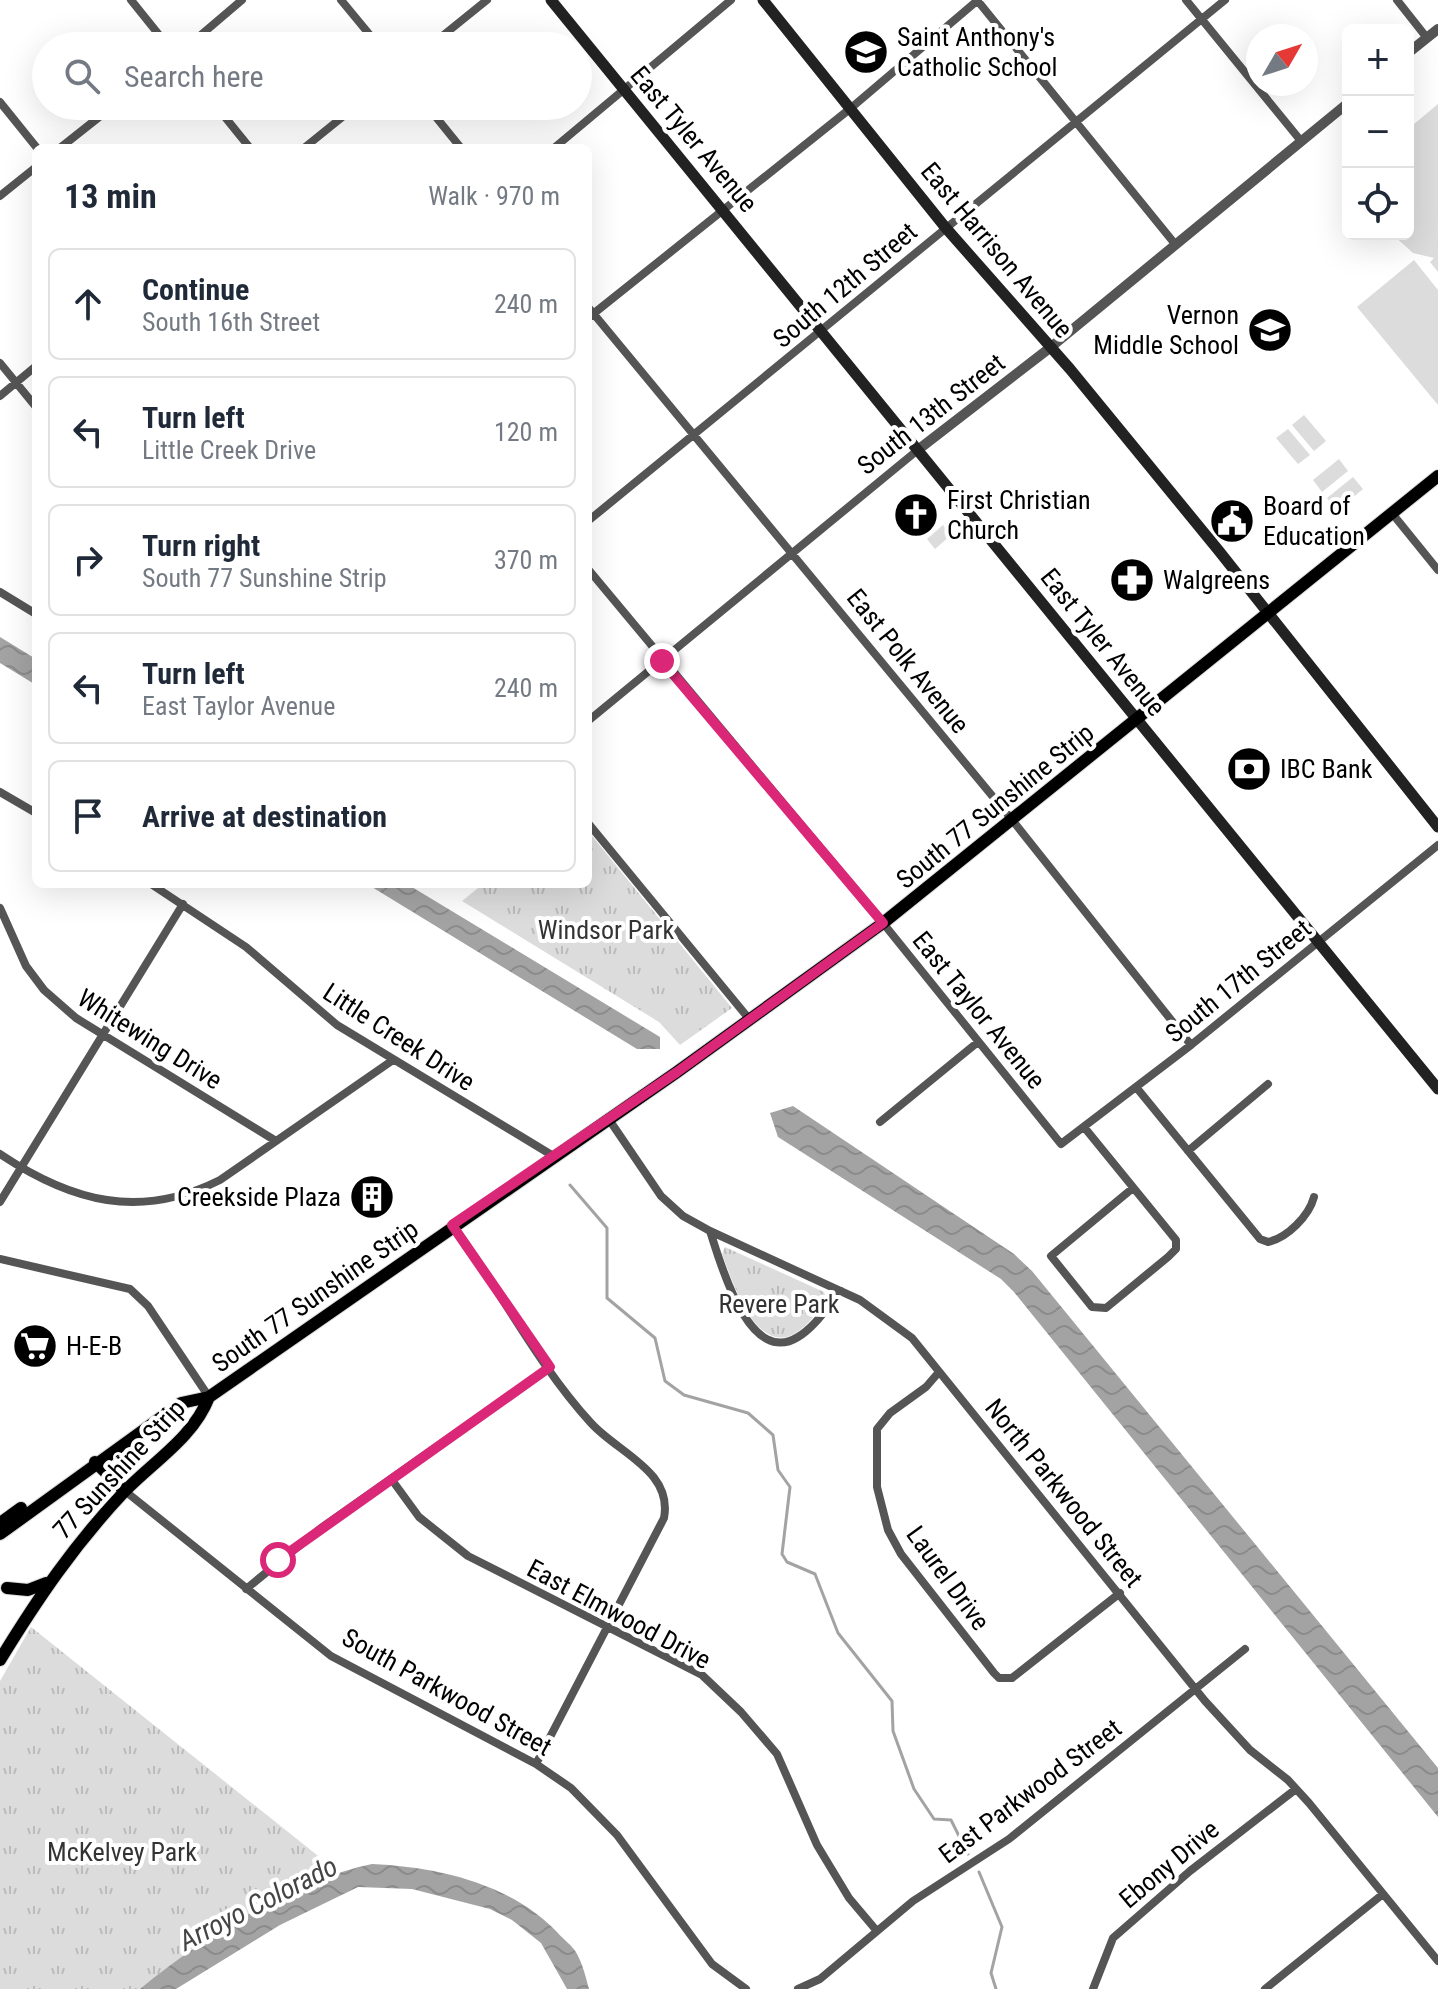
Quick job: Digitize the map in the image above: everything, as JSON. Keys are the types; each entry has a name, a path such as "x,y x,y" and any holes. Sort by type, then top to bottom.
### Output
{"main road":[{"name":"East Tyler Avenue","path":"551,0 577,32"},
{"name":"East Harrison Avenue","path":"763,0 945,227 1051,347 1438,827"},
{"name":"East Tyler Avenue","path":"592,50 1438,1089"},
{"name":"South 77 Sunshine Strip","path":"209,1397 750,1020 883,923 1438,476"},
{"name":"77 Sunshine Strip","path":"0,1534 95,1462 181,1403 209,1397"},
{"name":"77 Sunshine Strip","path":"0,1660 47,1582 125,1491 199,1423 209,1397"},
{"name":"South Parkwood Street","path":"95,1462 125,1491"},
{"path":"0,1523 48,1490 79,1474"},
{"path":"3,1586 28,1590 47,1582"},
{"path":"3,1586 32,1605"}],"street":[{"path":"131,0 157,32"},
{"path":"204,32 242,0"},
{"path":"341,0 367,32"},
{"path":"447,32 487,0"},
{"path":"592,116 731,0"},
{"path":"592,311 851,108 978,0 1175,244"},
{"path":"1186,0 1301,141"},
{"name":"South 12th Street","path":"592,518 1225,0"},
{"path":"1397,0 1427,38"},
{"path":"1414,48 1438,29"},
{"path":"0,102 34,144"},
{"name":"South 13th Street","path":"592,718 1342,108"},
{"path":"65,144 95,120"},
{"path":"227,120 247,144"},
{"path":"309,144 339,120"},
{"path":"438,120 458,144"},
{"path":"559,144 587,120"},
{"path":"0,196 32,170"},
{"name":"East Polk Avenue","path":"592,315 794,553 1191,1045"},
{"path":"0,363 32,402"},
{"path":"0,396 32,369"},
{"path":"1391,512 1438,570"},
{"name":"East Taylor Avenue","path":"592,574 883,923 1061,1144"},
{"path":"0,592 32,612"},
{"path":"0,792 32,811"},
{"path":"592,828 750,1020"},
{"name":"South 17th Street","path":"1061,1144 1191,1045 1438,845"},
{"name":"Little Creek Drive","path":"157,888 246,947 329,1019 555,1157"},
{"path":"0,1202 183,904"},
{"name":"Whitewing Drive","path":"0,908 26,966 44,990 76,1018 276,1141"},
{"path":"880,1122 978,1042"},
{"path":"0,1154 87,1197 148,1202 193,1193 220,1180 393,1060"},
{"path":"1188,1151 1268,1084"},
{"path":"1136,1087 1260,1239 1268,1242 1280,1237 1308,1213 1314,1197"},
{"name":"North Parkwood Street","path":"608,1118 661,1196 710,1231 841,1291 888,1318 912,1338 1196,1689 1244,1744 1296,1789 1438,1961"},
{"path":"1084,1127 1176,1240 1176,1249 1106,1308 1092,1307 1051,1256 1133,1188"},
{"path":"452,1225 587,1419 652,1473 665,1494 664,1518 536,1764"},
{"path":"710,1231 740,1311 764,1337 783,1342 798,1338 841,1291"},
{"path":"0,1259 130,1289 148,1306 209,1397"},
{"path":"246,1589 310,1536 550,1367"},
{"name":"Laurel Drive","path":"939,1372 926,1387 890,1413 877,1429 877,1487 888,1530 901,1554 994,1673 1005,1679 1019,1674 1120,1593"},
{"name":"East Elmwood Drive","path":"392,1480 419,1517 468,1556 702,1675 741,1712 777,1754 817,1845 849,1898 876,1930"},
{"name":"South Parkwood Street","path":"125,1491 331,1656 536,1764 595,1809 712,1964 746,1989"},
{"name":"East Parkwood Street","path":"798,1989 820,1979 913,1901 1009,1839 1245,1649"},
{"name":"Ebony Drive","path":"1093,1989 1113,1938 1247,1824 1296,1789"},
{"path":"1265,1989 1383,1894"}],"green space":[{"path":"1438,104 1438,272 1430,262 1434,258 1413,253 1399,240 1414,240 1414,124"},
{"path":"1414,260 1438,290 1438,405 1357,307"},
{"path":"1304,415 1326,441 1314,451 1292,425"},
{"path":"1288,429 1310,455 1298,464 1276,438"},
{"path":"1339,459 1348,471 1322,492 1313,480"},
{"path":"1353,477 1363,489 1337,511 1327,498"},
{"path":"943,525 951,535 935,549 927,539"},
{"name":"Windsor Park","path":"592,836 732,1008 680,1045 659,1022 462,901 478,888 592,888"},
{"name":"Revere Park","path":"725,1247 824,1292 827,1301 796,1333 781,1338 769,1334 747,1312 722,1254"},
{"name":"McKelvey Park","path":"31,1627 337,1871 215,1934 140,1989 0,1989 0,1681"}],"water":[{"path":"0,637 32,657 32,683 0,663"},
{"path":"374,888 414,888 660,1037 660,1049 637,1049"},
{"path":"793,1106 1014,1254 1032,1271 1438,1768 1438,1817 1014,1292 1001,1279 778,1137 770,1113"},
{"name":"Arroyo Colorado","path":"372,1864 447,1874 517,1901 538,1915 573,1948 589,1989 567,1989 541,1943 512,1920 490,1909 412,1889 358,1887 280,1925 176,1989 140,1989 219,1932 281,1897 342,1872"}],"waterway":[{"path":"570,1185 607,1228 607,1298 655,1338 665,1381 684,1395 748,1413 773,1435 778,1470 790,1487 782,1554 787,1562 815,1574 838,1633 892,1701 893,1731 914,1789 934,1819 951,1820 968,1854"},
{"path":"979,1872 1002,1927 991,1973 996,1989"}],"place":[{"name":"Saint Anthony's Catholic School","path":"866,52"},
{"name":"Vernon Middle School","path":"1270,330"},
{"name":"First Christian Church","path":"916,515"},
{"name":"Board of Education","path":"1232,521"},
{"name":"Walgreens","path":"1132,580"},
{"name":"IBC Bank","path":"1249,769"},
{"name":"Creekside Plaza","path":"372,1197"},
{"name":"H-E-B","path":"35,1346"}],"route":[{"path":"278,1560 550,1367 452,1225 677,1072 883,923 662,661"}]}
